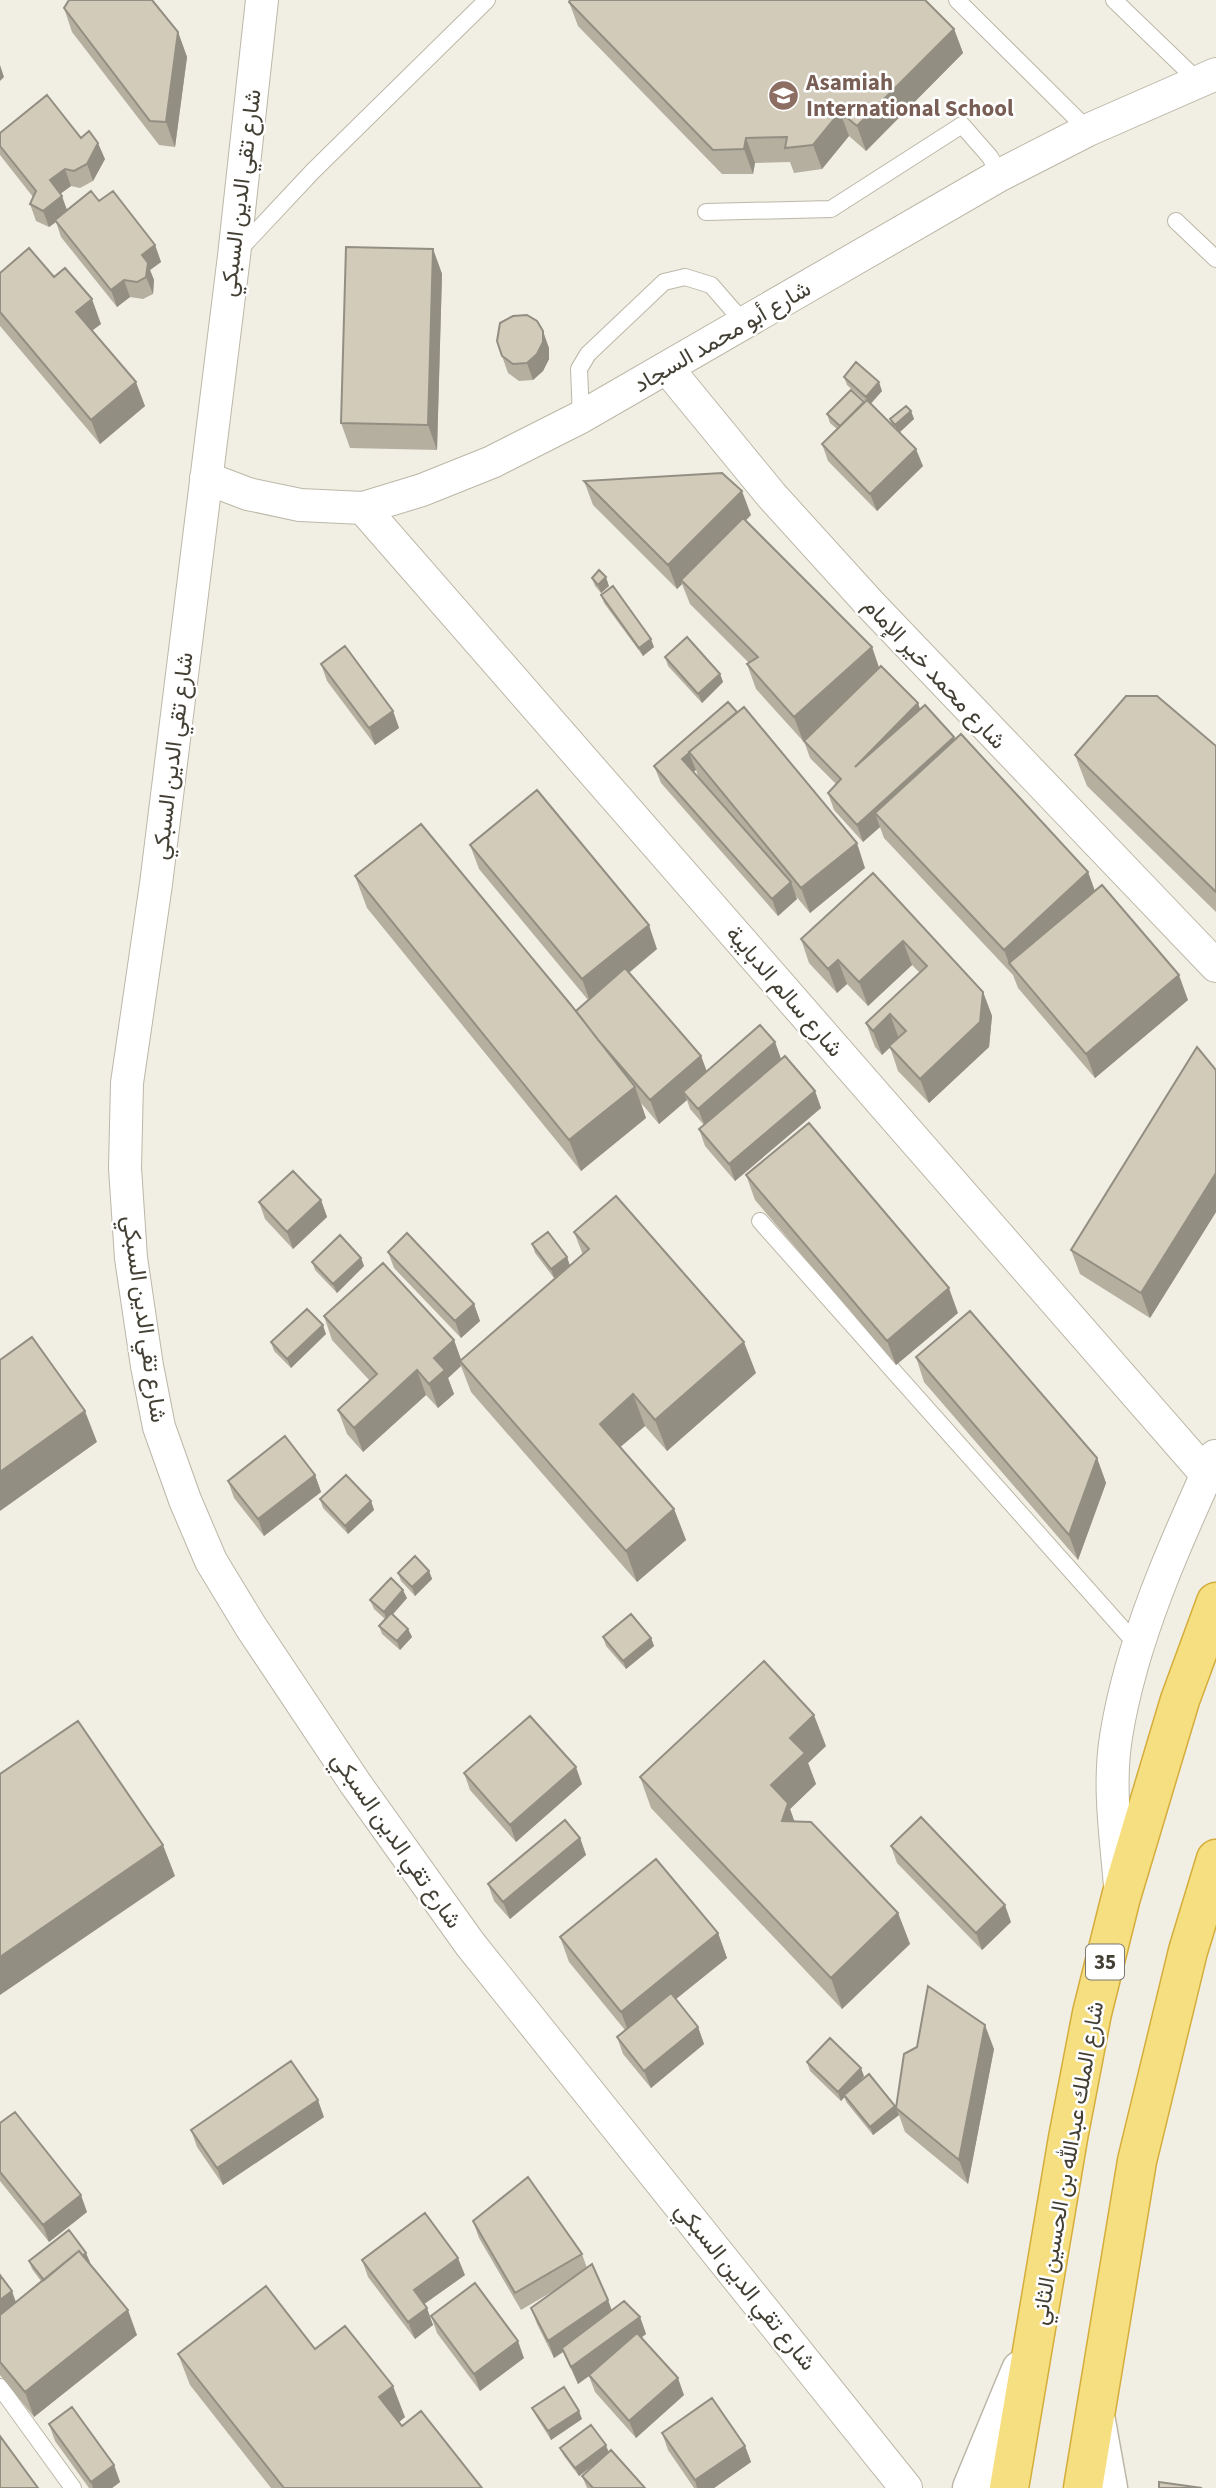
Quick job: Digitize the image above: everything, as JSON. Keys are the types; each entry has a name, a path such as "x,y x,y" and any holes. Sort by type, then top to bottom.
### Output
{"highway":[{"name":"شارع الملك عبدالله بن الحسين الثاني","path":"1009,2488 1092,2013 1121,1897 1180,1700 1216,1602"},
{"path":"1083,2488 1137,2161 1188,1951 1216,1859"}],"street":[{"name":"شارع تقي الدين السبكي","path":"262,0 234,256 156,884 127,1083 125,1168 131,1258 159,1427 185,1500 211,1561 251,1627 355,1783 470,1944 906,2488"},
{"name":"شارع أبو محمد السجاد","path":"206,478 247,494 300,505 363,508 422,490 492,462 581,417 1000,175 1088,130 1207,77"},
{"name":"شارع محمد خير الإمام","path":"667,368 772,496 870,604 1216,966"},
{"name":"شارع سالم الدبايبة","path":"363,508 1211,1464"},
{"path":"1121,1897 1112,1795 1116,1738 1139,1646 1176,1544 1211,1464"},
{"path":"972,2488 1037,2332"},
{"path":"1094,2414 1108,2488"}],"lane":[{"path":"234,256 313,171 487,0"},
{"path":"957,0 1088,130"},
{"path":"1114,0 1207,77"},
{"path":"706,212 831,209 962,125 990,157 1000,175"},
{"path":"1176,220 1216,259"},
{"path":"581,417 579,369 588,354 664,282 685,277 710,285 745,324"},
{"path":"760,1221 1139,1646"},
{"path":"0,2387 73,2488"}],"building":[{"path":"69,0 152,0 178,32 166,122 150,121 64,8"},
{"name":"Asamiah International School","path":"925,0 954,29 857,126 840,112 813,145 785,148 787,137 746,138 744,149 713,150 569,2"},
{"path":"47,95 81,138 89,131 98,143 87,164 74,171 65,169 50,180 62,196 43,211 30,204 36,191 0,146 0,133"},
{"path":"91,191 99,201 113,191 155,245 142,255 148,263 146,277 137,282 124,280 111,290 55,220"},
{"path":"346,247 433,249 428,425 341,423"},
{"path":"29,248 54,277 65,268 92,299 76,312 136,382 91,420 0,312 0,273"},
{"path":"527,315 537,321 543,331 543,342 537,354 527,363 513,364 502,356 497,341 500,323 513,316"},
{"path":"856,362 879,382 866,397 844,377"},
{"path":"851,390 864,402 840,426 827,414"},
{"path":"867,400 916,449 870,494 822,444"},
{"path":"906,406 911,411 895,425 890,419"},
{"path":"722,473 742,491 668,565 584,481"},
{"path":"743,518 872,647 794,717 747,664 758,657 681,580"},
{"path":"599,570 606,577 598,585 592,578"},
{"path":"613,586 651,639 639,648 601,595"},
{"path":"687,637 720,674 698,694 665,657"},
{"path":"345,646 393,711 369,728 321,664"},
{"path":"881,666 918,703 855,767 925,705 954,737 857,825 828,793 841,779 804,741"},
{"path":"1126,696 1157,696 1216,746 1216,892 1075,755"},
{"path":"728,702 737,712 682,759 791,882 772,899 654,766"},
{"path":"744,707 857,843 801,888 689,752"},
{"path":"961,734 1088,872 1004,950 875,813"},
{"path":"537,790 649,925 582,979 470,845"},
{"path":"421,824 571,1005 635,1087 569,1140 355,876"},
{"path":"873,873 983,992 980,1022 920,1079 889,1046 906,1031 890,1014 873,1031 866,1023 927,966 903,941 859,982 838,960 828,969 801,939"},
{"path":"1102,885 1179,975 1086,1054 1009,963"},
{"path":"625,968 701,1056 650,1100 576,1011"},
{"path":"760,1025 775,1042 698,1109 683,1092"},
{"path":"1197,1047 1216,1070 1216,1173 1141,1293 1071,1250"},
{"path":"785,1056 815,1091 729,1164 699,1129"},
{"path":"809,1123 949,1288 887,1341 746,1175"},
{"path":"293,1171 321,1200 287,1232 259,1202"},
{"path":"616,1196 744,1342 655,1420 633,1394 600,1424 674,1509 626,1551 460,1361 589,1249 574,1232"},
{"path":"548,1232 567,1257 551,1269 532,1244"},
{"path":"407,1233 474,1304 455,1321 388,1252"},
{"path":"340,1235 361,1258 333,1284 312,1262"},
{"path":"383,1263 454,1340 434,1358 445,1370 429,1384 417,1370 354,1428 338,1410 377,1374 324,1316"},
{"path":"307,1309 323,1325 287,1359 271,1342"},
{"path":"970,1311 1097,1458 1069,1535 916,1357"},
{"path":"32,1337 85,1411 0,1472 0,1360"},
{"path":"285,1436 315,1475 258,1519 228,1481"},
{"path":"346,1475 371,1501 345,1526 320,1499"},
{"path":"415,1556 429,1571 412,1587 398,1573"},
{"path":"391,1578 403,1590 384,1612 370,1600"},
{"path":"391,1613 408,1629 397,1641 379,1626"},
{"path":"631,1614 651,1638 623,1661 603,1637"},
{"path":"764,1661 814,1715 790,1738 805,1753 771,1785 788,1803 782,1821 811,1822 898,1913 831,1978 640,1777"},
{"path":"530,1716 576,1767 510,1825 464,1773"},
{"path":"78,1721 163,1845 0,1957 0,1774"},
{"path":"921,1817 1005,1905 976,1933 891,1846"},
{"path":"565,1820 580,1838 503,1902 488,1884"},
{"path":"656,1859 718,1933 621,2012 560,1937"},
{"path":"928,1986 985,2025 959,2160 896,2108 904,2054 917,2047"},
{"path":"671,1993 698,2027 644,2071 617,2037"},
{"path":"830,2038 861,2068 838,2092 807,2062"},
{"path":"291,2061 318,2100 217,2168 191,2130"},
{"path":"869,2074 895,2106 870,2127 844,2095"},
{"path":"15,2112 81,2195 43,2225 0,2172 0,2123"},
{"path":"528,2177 582,2254 515,2293 473,2221"},
{"path":"425,2213 458,2258 414,2290 427,2308 408,2322 362,2260"},
{"path":"69,2230 86,2253 83,2256 79,2251 44,2280 29,2261"},
{"path":"79,2251 128,2310 25,2392 0,2362 0,2315"},
{"path":"592,2264 608,2300 548,2341 531,2308"},
{"path":"0,2275 12,2291 0,2300"},
{"path":"475,2283 518,2341 474,2374 431,2316"},
{"path":"266,2286 315,2349 345,2326 393,2386 379,2397 402,2426 421,2411 482,2488 284,2488 178,2354"},
{"path":"624,2301 640,2317 571,2367 562,2348"},
{"path":"637,2333 678,2378 629,2421 589,2375"},
{"path":"564,2387 579,2411 548,2431 532,2408"},
{"path":"712,2398 745,2446 695,2480 662,2433"},
{"path":"72,2407 114,2465 91,2482 49,2424"},
{"path":"591,2425 606,2445 575,2468 560,2448"},
{"path":"0,2436 38,2488 0,2488"},
{"path":"611,2450 645,2488 593,2488 582,2476"},
{"path":"1159,2482 1202,2488 1159,2488"}],"place":[{"name":"Asamiah International School","path":"783,95"}]}
